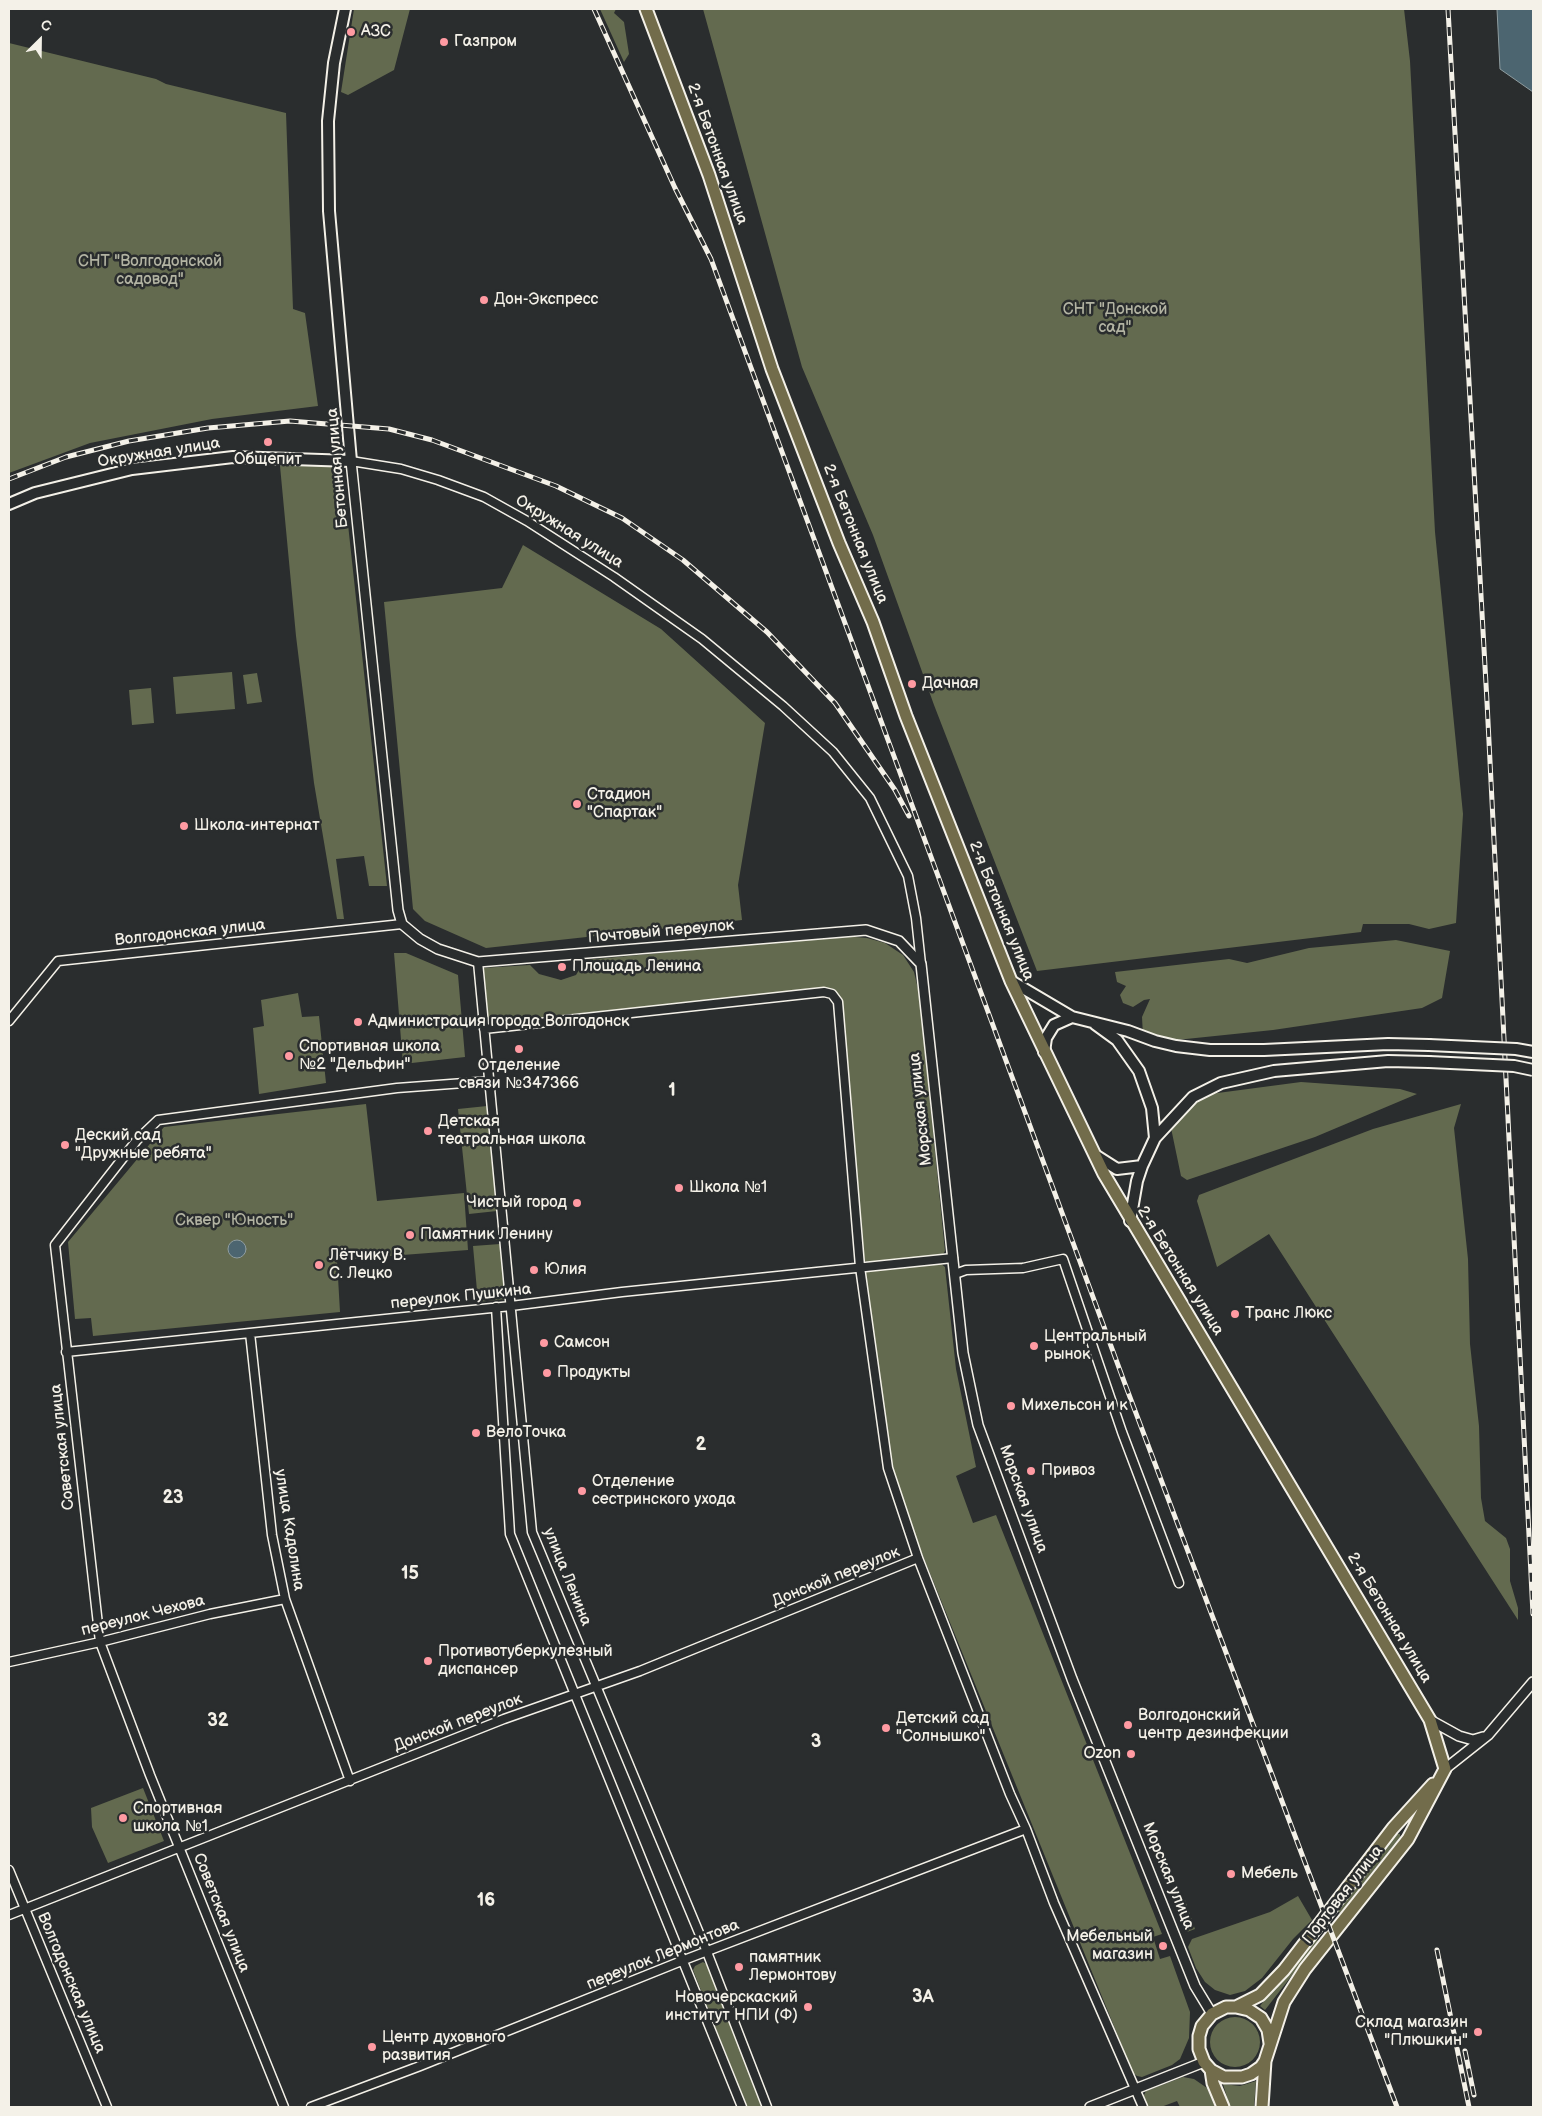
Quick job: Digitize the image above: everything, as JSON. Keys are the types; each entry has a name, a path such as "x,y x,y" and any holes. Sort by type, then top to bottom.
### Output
{"main road":[{"name":"Бетонная улица","path":"345,9 328,110 328,151 329,210 351,461"},
{"name":"2-я Бетонная улица","path":"646,9 709,175 772,369 1011,981 1095,1155 1130,1221 1215,1358 1430,1720 1445,1769"},
{"name":"Окружная улица","path":"9,504 35,492 140,468 233,457 351,461"},
{"path":"1011,981 1072,1017 1162,1042 1210,1050 1264,1050 1388,1044 1516,1049 1533,1052"},
{"path":"1044,1052 1046,1038 1054,1025 1072,1017"},
{"path":"1090,1021 1117,1040 1139,1072 1152,1108 1155,1138"},
{"path":"1130,1221 1137,1180 1155,1138 1193,1096 1221,1083 1274,1071 1388,1060 1514,1066 1533,1070"},
{"path":"1095,1155 1118,1169 1142,1166"},
{"name":"Портовая улица","path":"1236,2007 1260,1995 1284,1970 1393,1828 1445,1769"},
{"name":"Портовая улица","path":"1270,2043 1284,2002 1305,1969 1408,1840 1445,1769"},
{"path":"1393,1828 1405,1832 1408,1840"},
{"path":"1223,2107 1208,2066 1199,2049 1199,2036 1202,2026 1212,2014 1226,2007 1249,2010 1261,2018 1268,2030 1270,2043 1265,2061 1262,2107"},
{"path":"1208,2066 1224,2077 1242,2078 1251,2074 1265,2061"}],"street":[{"name":"Бетонная улица","path":"351,461 398,910 402,924"},
{"name":"Окружная улица","path":"351,461 400,469 438,480 484,497 527,521 614,577 702,639 777,700 833,752 870,798 908,876 916,918 921,964"},
{"name":"Почтовый переулок","path":"402,924 420,939 438,949 478,962 866,930 899,941 921,964"},
{"name":"Волгодонская улица","path":"9,1022 58,961 402,924"},
{"name":"улица Ленина","path":"478,962 532,1532 707,1952 767,2107"},
{"name":"Морская улица","path":"921,964 963,1353 978,1425 1075,1688 1195,1986 1212,2014"},
{"path":"484,1029 824,992 832,994 838,1002 860,1267 888,1468 918,1558 1010,1794 1026,1829 1054,1902 1143,2107"},
{"name":"Советская улица","path":"284,2107 150,1775 100,1642 55,1245 138,1140 158,1120 397,1088 490,1081"},
{"name":"переулок Пушкина","path":"66,1352 953,1258"},
{"path":"955,1274 966,1270 1023,1268 1063,1259 1122,1432 1179,1583"},
{"path":"496,1307 510,1534 742,2107"},
{"name":"улица Кадолина","path":"250,1333 272,1535 285,1599 350,1781"},
{"name":"Донской переулок","path":"9,1915 504,1719 640,1671 918,1558"},
{"name":"переулок Чехова","path":"9,1662 100,1642 210,1614 285,1599"},
{"name":"Портовая улица","path":"1445,1769 1488,1735 1533,1682"},
{"path":"1430,1720 1459,1736 1473,1740 1488,1735"},
{"name":"переулок Лермонтова","path":"311,2107 420,2066 684,1960 1026,1829"},
{"name":"Волгодонская улица","path":"9,1870 108,2107"},
{"path":"1090,2107 1135,2089 1208,2066"}],"green space":[{"path":"354,9 410,9 394,70 348,95 341,92"},
{"path":"600,9 616,9 614,13 624,22 629,54 624,62"},
{"name":"СНТ \"Донской сад\"","path":"703,9 1404,9 1410,61 1435,532 1463,814 1456,923 1429,929 1409,924 1363,924 1361,932 1037,971 934,705 873,535 802,367"},
{"name":"СНТ \"Волгодонской садовод\"","path":"9,43 286,113 293,309 305,313 318,406 212,419 90,443 9,473"},
{"path":"281,463 336,465 340,469 343,478 387,886 369,886 364,856 336,859 344,919 337,919 314,783 296,636"},
{"name":"Стадион \"Спартак\"","path":"523,545 661,629 765,723 738,885 742,920 486,948 425,921 413,909 384,602 502,588"},
{"path":"232,672 235,709 176,714 173,677"},
{"path":"257,673 262,702 247,704 243,675"},
{"path":"151,688 154,723 132,725 129,690"},
{"path":"844,936 867,938 885,943 903,955 914,972 919,993 945,1251 942,1256 867,1262 863,1260 842,1002 836,991 826,988 488,1023 482,968 530,965 539,974 561,980 576,975 585,960"},
{"path":"1396,940 1450,951 1442,998 1422,1008 1273,1030 1157,1042 1153,1034 1143,1036 1142,1017 1150,999 1144,1000 1133,1007 1123,1003 1120,995 1126,986 1117,982 1115,972 1229,959 1247,963 1309,948"},
{"path":"394,953 406,953 458,975 465,1057 403,1064"},
{"name":"Спортивная школа №2 \"Дельфин\"","path":"298,993 302,1017 319,1016 326,1083 259,1094 253,1028 264,1026 261,1000"},
{"path":"1301,1082 1400,1089 1417,1094 1315,1137 1187,1180 1181,1176 1171,1128 1177,1106 1210,1094"},
{"name":"Сквер \"Юность\"","path":"366,1104 377,1201 464,1193 468,1250 337,1260 340,1312 93,1336 91,1318 75,1319 68,1242 164,1127"},
{"path":"1461,1104 1454,1128 1468,1259 1470,1344 1479,1426 1481,1498 1485,1521 1506,1538 1510,1549 1510,1581 1518,1608 1518,1620 1269,1234 1217,1267 1197,1201 1199,1195 1373,1129"},
{"path":"487,1106 497,1211 469,1214 458,1109"},
{"path":"500,1244 506,1299 478,1302 473,1246"},
{"path":"940,1263 945,1267 956,1369 976,1467 956,1476 973,1523 996,1515 1162,1934 1153,1937 1160,1959 1170,1956 1190,2012 1189,2038 1180,2059 1172,2065 1142,2077 1133,2073 886,1465 863,1272"},
{"name":"Спортивная школа №1","path":"143,1788 164,1841 108,1863 92,1827 91,1808"},
{"path":"1395,1834 1400,1834 1400,1837 1340,1913 1336,1910"},
{"path":"1298,1896 1312,1920 1293,1939 1262,1978 1245,1991 1230,1995 1215,1990 1205,1982 1196,1968 1188,1947 1192,1939 1270,1912"},
{"path":"1185,1900 1195,1929 1187,1932 1177,1903"},
{"path":"1313,1938 1317,1938 1318,1942 1265,2010 1260,2006"},
{"path":"703,1962 708,1965 766,2107 747,2107 693,1970 695,1966"},
{"path":"1230,2017 1240,2017 1253,2024 1260,2037 1260,2047 1253,2060 1240,2067 1230,2067 1221,2063 1214,2056 1210,2047 1210,2037 1214,2028 1221,2021"},
{"path":"1183,2077 1194,2079 1207,2088 1215,2107 1180,2107 1177,2101 1161,2107 1147,2107 1143,2097 1146,2091"},
{"path":"1256,2081 1254,2107 1230,2107 1223,2084 1240,2086"}],"water":[{"path":"1497,9 1533,9 1533,92 1500,69"},
{"path":"237,1240 243,1243 246,1249 243,1255 237,1258 231,1255 228,1249 231,1243"}],"railway":[{"path":"594,9 675,188 711,259 1125,1384 1397,2107"},
{"path":"1448,9 1487,702 1533,1614"},
{"path":"9,479 66,457 129,441 208,428 290,421 389,429 432,440 556,486 622,518 683,560 767,632 835,703 895,790 909,816"},
{"path":"1437,1950 1469,2107"},
{"path":"1465,2051 1474,2095"}],"place":[{"name":"АЗС","path":"351,32"},
{"name":"Газпром","path":"444,42"},
{"name":"Дон-Экспресс","path":"484,300"},
{"name":"Общепит","path":"268,442"},
{"name":"Дачная","path":"912,684"},
{"name":"Стадион \"Спартак\"","path":"577,804"},
{"name":"Школа-интернат","path":"184,826"},
{"name":"Площадь Ленина","path":"562,967"},
{"name":"Администрация города Волгодонск","path":"358,1022"},
{"name":"Отделение связи №347366","path":"519,1049"},
{"name":"Спортивная школа №2 \"Дельфин\"","path":"289,1056"},
{"name":"Детская театральная школа","path":"428,1131"},
{"name":"Деский сад \"Дружные ребята\"","path":"65,1145"},
{"name":"Школа №1","path":"679,1188"},
{"name":"Чистый город","path":"577,1203"},
{"name":"Памятник Ленину","path":"410,1235"},
{"name":"Лётчику В. С. Лецко","path":"319,1265"},
{"name":"Юлия","path":"534,1270"},
{"name":"Транс Люкс","path":"1235,1314"},
{"name":"Самсон","path":"544,1343"},
{"name":"Центральный рынок","path":"1034,1346"},
{"name":"Продукты","path":"547,1373"},
{"name":"Михельсон и к","path":"1011,1406"},
{"name":"ВелоТочка","path":"476,1433"},
{"name":"Привоз","path":"1031,1471"},
{"name":"Отделение сестринского ухода","path":"582,1491"},
{"name":"Противотуберкулезный диспансер","path":"428,1661"},
{"name":"Волгодонский центр дезинфекции","path":"1128,1725"},
{"name":"Детский сад \"Солнышко\"","path":"886,1728"},
{"name":"Ozon","path":"1131,1754"},
{"name":"Спортивная школа №1","path":"123,1818"},
{"name":"Мебель","path":"1231,1874"},
{"name":"Мебельный магазин","path":"1163,1946"},
{"name":"памятник Лермонтову","path":"739,1967"},
{"name":"Новочерскаский институт НПИ (Ф)","path":"808,2007"},
{"name":"Склад магазин \"Плюшкин\"","path":"1478,2032"},
{"name":"Центр духовного развития","path":"372,2047"}],"district":[{"name":"1","path":"672,1091"},
{"name":"2","path":"701,1445"},
{"name":"23","path":"173,1498"},
{"name":"15","path":"410,1574"},
{"name":"32","path":"218,1721"},
{"name":"3","path":"816,1742"},
{"name":"16","path":"486,1901"},
{"name":"3А","path":"923,1997"}]}
